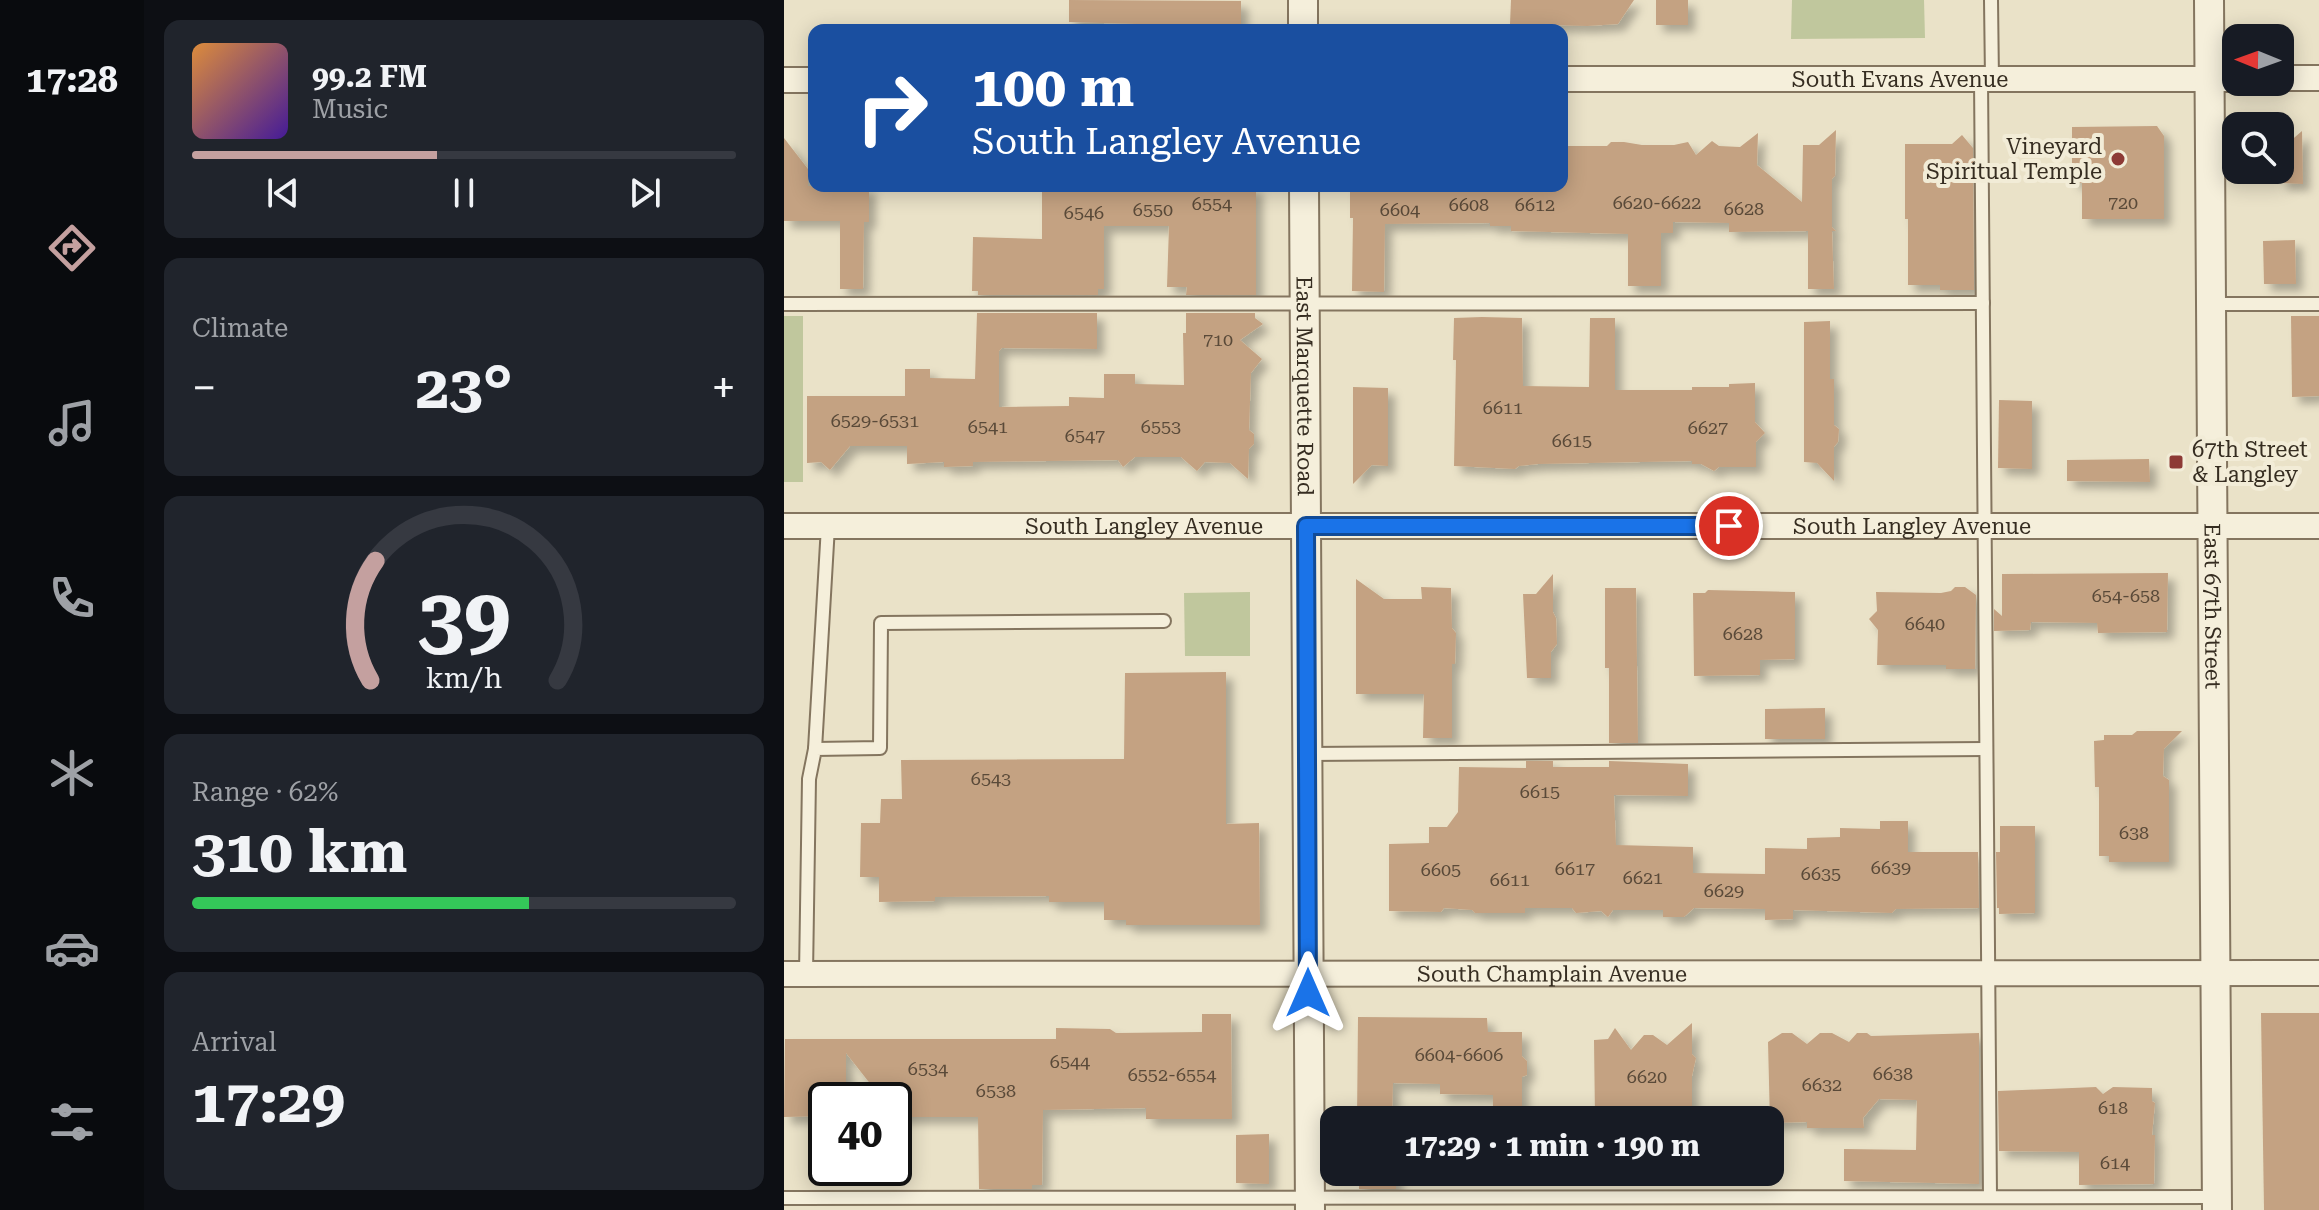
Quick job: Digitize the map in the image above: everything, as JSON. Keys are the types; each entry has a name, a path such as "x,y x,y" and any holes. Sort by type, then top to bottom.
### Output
{"street":[{"path":"1303,0 1303,24"},
{"name":"East 67th Street","path":"2209,0 2222,73"},
{"path":"2294,78 2319,78"},
{"name":"South Evans Avenue","path":"1568,79 2222,79"},
{"path":"784,80 808,80"},
{"name":"East 67th Street","path":"2217,1204 2211,304 2222,96"},
{"name":"East Marquette Road","path":"1304,192 1310,1204"},
{"name":"South Langley Avenue","path":"784,526 2319,526"},
{"name":"South Champlain Avenue","path":"795,974 2319,973"}],"lane":[{"path":"1990,1197 1983,303 1991,0"},
{"path":"784,304 1983,303"},
{"path":"2211,304 2319,304"},
{"path":"795,974 809,779 815,749 828,526"},
{"path":"815,749 880,748 881,623 1164,621"},
{"path":"1307,754 1986,749"},
{"path":"784,1198 1310,1204 1990,1197 2217,1204"}],"green space":[{"path":"1792,0 1924,0 1925,38 1791,39"},
{"path":"784,316 803,316 803,482 784,482"},
{"path":"1250,592 1250,656 1185,656 1184,593"}],"building":[{"path":"1069,0 1241,1 1241,24 1069,22"},
{"path":"1511,0 1634,0 1618,24 1510,24"},
{"path":"1656,0 1688,0 1688,25 1656,25"},
{"name":"Vineyard Spiritual Temple","path":"2157,126 2164,136 2164,219 2082,219 2082,183 2072,182 2072,127"},
{"path":"1836,130 1835,176 1832,179 1832,227 1836,231 1832,231 1834,289 1808,289 1808,231 1729,232 1729,223 1673,222 1673,233 1661,233 1661,286 1628,286 1628,234 1511,231 1511,226 1490,226 1490,223 1385,224 1384,292 1352,291 1353,218 1350,218 1350,192 1568,192 1568,146 1607,146 1611,142 1674,145 1688,142 1696,155 1712,141 1719,146 1740,147 1758,133 1757,165 1802,202 1803,145 1819,145"},
{"path":"2302,131 2303,184 2294,184 2294,138"},
{"path":"1962,135 1973,148 1974,290 1940,290 1940,285 1908,285 1905,144 1952,144"},
{"path":"784,138 808,169 808,192 869,192 869,222 864,222 863,289 840,289 840,221 784,221"},
{"path":"1042,192 1256,192 1256,295 1186,295 1187,287 1167,287 1169,226 1104,226 1104,289 1098,289 1098,295 978,295 978,291 972,291 973,237 1042,239"},
{"path":"2295,240 2296,284 2264,284 2263,241"},
{"path":"977,313 1097,313 1097,349 1002,348 999,351 999,407 1069,406 1069,397 1104,398 1104,374 1135,374 1135,384 1184,385 1183,333 1186,333 1186,313 1255,313 1255,318 1263,324 1240,340 1262,359 1251,373 1249,430 1254,434 1254,444 1249,449 1248,479 1230,463 1205,462 1197,471 1181,457 1135,457 1123,467 1118,460 973,462 973,466 944,467 944,462 907,464 907,446 850,446 830,470 821,462 807,463 807,396 905,396 905,369 930,369 930,378 975,379"},
{"path":"2291,316 2319,316 2319,396 2292,397"},
{"path":"1454,318 1522,318 1523,386 1589,387 1590,318 1615,318 1615,390 1692,390 1692,387 1755,383 1755,422 1765,433 1756,442 1756,467 1719,467 1714,471 1701,464 1692,464 1692,461 1538,464 1515,469 1454,466"},
{"path":"1830,321 1830,379 1834,379 1834,425 1839,429 1838,442 1834,447 1834,481 1817,463 1804,462 1804,322"},
{"path":"1353,387 1388,388 1388,466 1372,465 1353,484"},
{"path":"1999,400 2032,401 2032,469 1998,468"},
{"path":"2149,459 2150,482 2067,481 2067,460"},
{"path":"2168,573 2167,632 2098,633 2097,623 2031,622 2030,630 1994,631 1994,609 2002,616 2002,574"},
{"path":"1553,574 1557,644 1551,652 1551,678 1527,678 1523,594 1536,594"},
{"path":"1356,579 1384,599 1422,599 1421,587 1451,588 1452,628 1456,633 1455,664 1452,664 1452,738 1423,738 1424,694 1356,694"},
{"path":"1955,587 1965,587 1976,595 1975,669 1946,669 1946,665 1877,665 1878,630 1869,619 1877,611 1876,592 1941,593"},
{"path":"1605,588 1636,588 1638,743 1609,743"},
{"path":"1708,590 1795,592 1795,659 1760,660 1760,675 1694,676 1693,593"},
{"path":"1226,672 1226,824 1259,823 1260,925 1126,925 1126,920 1104,920 1104,902 1049,902 1049,896 935,897 935,901 879,902 879,877 860,877 861,823 880,823 881,799 902,799 901,760 1124,759 1125,673"},
{"path":"1825,708 1825,739 1765,739 1765,709"},
{"path":"2137,731 2182,731 2164,749 2163,776 2169,780 2169,862 2109,862 2109,856 2099,856 2099,787 2095,787 2094,741 2104,740 2104,735 2132,735"},
{"path":"1526,761 1553,761 1553,767 1609,767 1609,761 1688,764 1688,796 1614,795 1616,845 1693,847 1693,873 1765,874 1765,848 1807,849 1807,838 1840,837 1840,828 1880,829 1880,821 1908,821 1908,852 1978,852 1979,908 1896,909 1892,913 1793,910 1793,919 1765,920 1765,909 1694,908 1684,917 1663,917 1663,910 1613,910 1608,917 1601,911 1576,913 1572,908 1525,908 1525,913 1475,913 1472,910 1444,908 1441,912 1389,911 1389,844 1429,843 1429,827 1447,827 1458,812 1459,767 1526,768"},
{"path":"2000,826 2035,826 2035,913 1999,914 1996,852 2000,852"},
{"path":"2261,1013 2319,1013 2319,1210 2264,1210"},
{"path":"1202,1014 1231,1014 1232,1119 1146,1119 1146,1108 1043,1110 1042,1185 1032,1185 1032,1189 979,1189 978,1117 912,1117 912,1082 869,1082 846,1053 846,1082 808,1082 808,1116 784,1117 785,1039 1056,1039 1056,1028 1110,1029 1116,1033 1202,1032"},
{"path":"1358,1017 1487,1018 1488,1032 1522,1032 1522,1056 1527,1061 1527,1075 1522,1077 1522,1106 1493,1106 1493,1095 1440,1094 1440,1084 1393,1083 1392,1106 1357,1106"},
{"path":"1692,1023 1692,1054 1696,1058 1692,1076 1692,1106 1595,1106 1594,1040 1608,1039 1615,1028 1631,1050 1644,1035 1653,1035 1667,1045"},
{"path":"1782,1033 1792,1033 1807,1044 1820,1033 1832,1033 1849,1042 1857,1033 1871,1036 1979,1033 1979,1184 1844,1181 1844,1149 1916,1150 1917,1100 1879,1099 1863,1118 1864,1128 1807,1128 1807,1122 1784,1123 1784,1106 1770,1106 1768,1042"},
{"path":"2096,1087 2103,1094 2113,1087 2152,1088 2152,1101 2155,1103 2152,1135 2155,1135 2154,1184 2079,1185 2079,1152 1999,1151 1998,1091"},
{"path":"1269,1134 1269,1184 1236,1183 1236,1135"},
{"path":"1359,1186 1396,1186 1396,1189 1359,1189"}],"place":[{"name":"Vineyard Spiritual Temple","path":"2118,159"},
{"name":"67th Street & Langley","path":"2176,462"}],"route":[{"path":"1308,993 1306,526 1729,526"}]}
